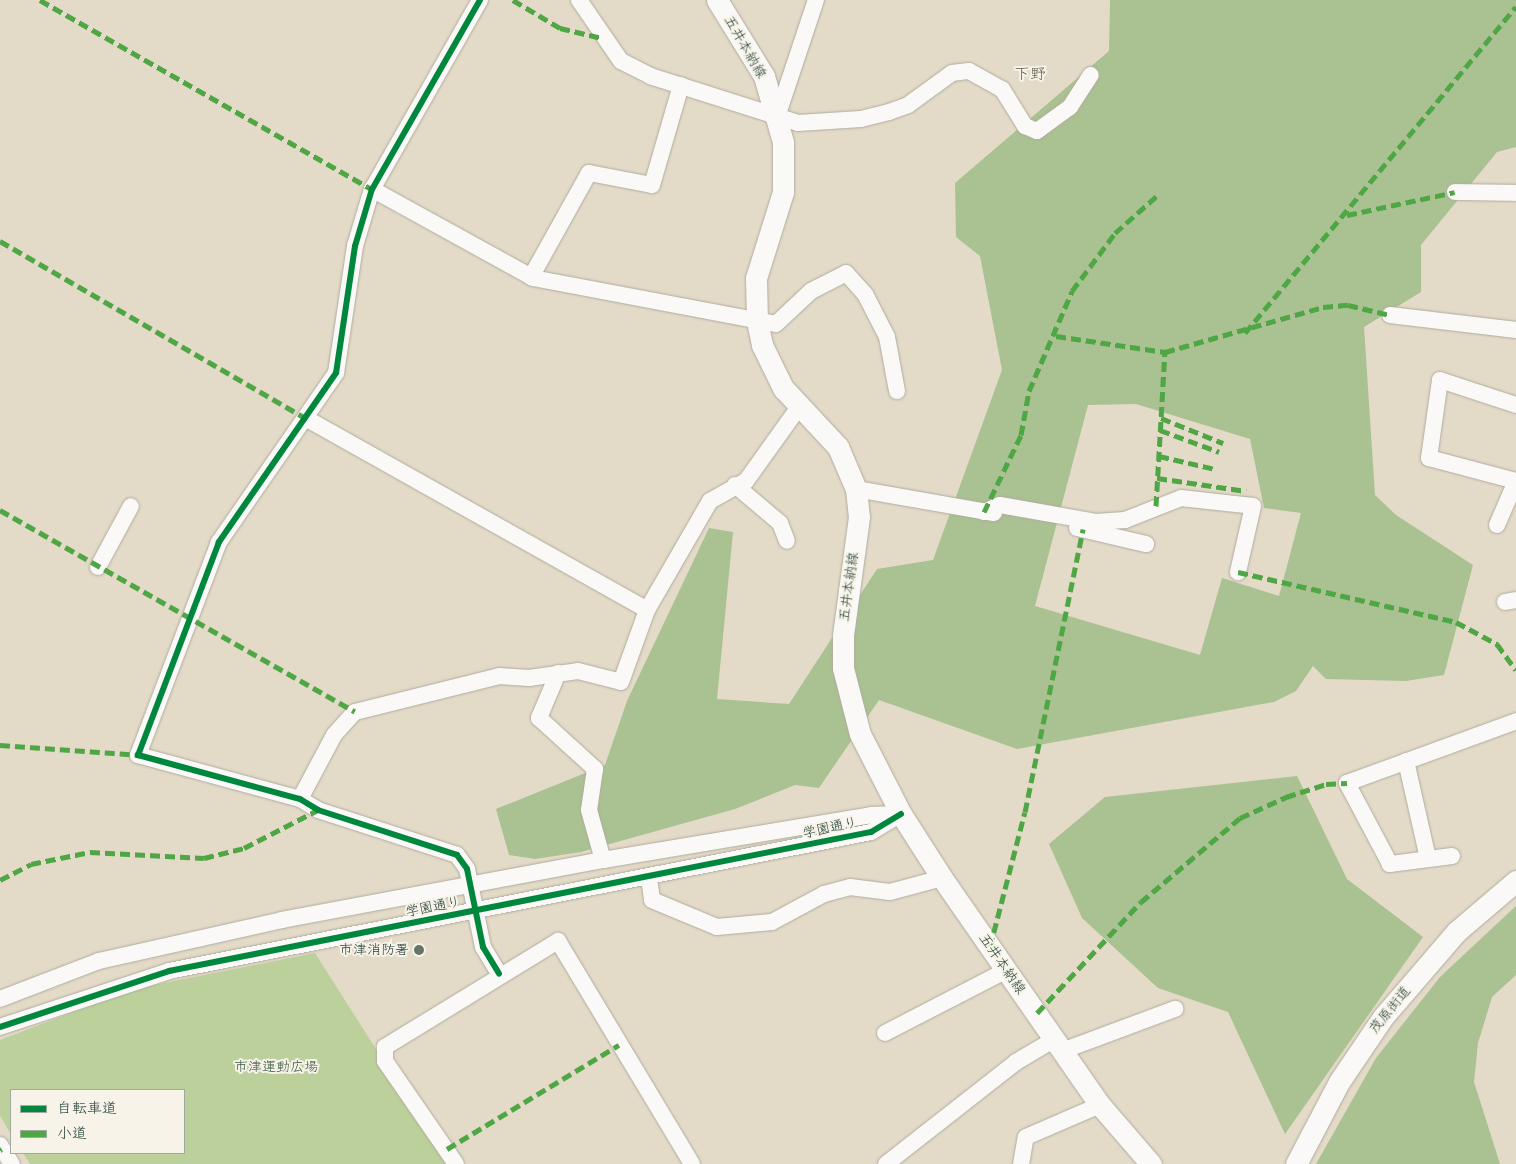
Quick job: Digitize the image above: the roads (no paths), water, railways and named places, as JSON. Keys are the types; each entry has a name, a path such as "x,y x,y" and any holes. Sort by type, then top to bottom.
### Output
{"main road":[{"name":"五井本納線","path":"718,0 753,54 778,114 785,167 783,192 756,278 757,321 770,365 799,407 838,447 856,489 859,517 844,603 844,668 860,734 901,814 942,878 1100,1105 1151,1164"},
{"name":"茂原街道","path":"1296,1164 1339,1082 1383,1017 1456,932 1516,881"}],"street":[{"path":"480,0 372,189 355,246 336,373 307,419 250,492 219,542 138,755 300,799 318,810 457,855 467,869 482,947 499,974"},
{"path":"580,0 621,61 681,85 778,114 798,122 861,119 908,105 952,73 969,71 1002,89 1025,126 1037,131 1070,107 1091,74"},
{"path":"778,114 816,0"},
{"path":"531,277 588,173 652,185 681,85"},
{"path":"372,189 531,277 757,321 776,324 811,291 846,273 865,294 887,337 897,391"},
{"path":"1455,192 1516,193"},
{"path":"1390,315 1516,330"},
{"path":"1498,525 1516,481 1429,458 1440,380 1516,405"},
{"path":"300,799 334,735 355,712 471,680 558,674 578,670 621,682 647,610 710,501 735,485 746,481 799,407"},
{"path":"307,419 647,610"},
{"path":"735,485 780,523 787,540"},
{"path":"856,489 1146,544"},
{"path":"984,512 1000,505 1096,522 1125,520 1181,498 1253,506 1238,572"},
{"path":"98,566 131,506"},
{"path":"558,674 539,718 596,769 589,810 603,860"},
{"path":"1452,856 1390,864 1347,783 1516,722"},
{"path":"1406,761 1428,859"},
{"path":"0,999 108,959 356,907 603,860 871,814 901,814"},
{"name":"学園通り","path":"0,1027 169,971 649,878 870,832 901,814"},
{"path":"649,878 652,900 717,927 772,922 824,894 850,887 890,892 942,878"},
{"path":"356,907 361,934"},
{"path":"456,1164 385,1061 385,1047 499,974 558,941 692,1164"},
{"path":"884,1033 1007,970"},
{"path":"886,1164 1016,1062 1059,1045 1176,1010"},
{"path":"1021,1164 1026,1137 1040,1127 1100,1105"},
{"path":"0,1144 12,1164"}],"place":[{"name":"市津消防署","path":"419,950"}],"district":[{"name":"下野","path":"1030,75"}],"park label":[{"name":"市津運動広場","path":"276,1067"}]}
